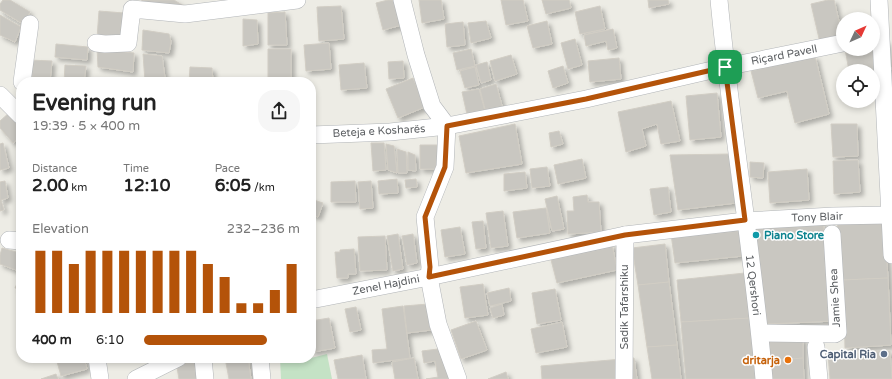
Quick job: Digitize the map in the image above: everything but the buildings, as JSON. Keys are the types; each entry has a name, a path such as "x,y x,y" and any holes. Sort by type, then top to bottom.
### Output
{"street":[{"path":"96,43 128,43 132,9 184,14 297,0"},
{"name":"Beteja e Kosharës","path":"402,0 416,55 432,106 447,126"},
{"name":"12 Qershori","path":"719,0 725,67 760,333 764,379"},
{"path":"879,0 886,17 892,255"},
{"path":"23,77 30,24"},
{"name":"Riçard Pavell","path":"725,67 836,44"},
{"name":"Beteja e Kosharës","path":"316,135 390,132 447,126 586,99 725,67"},
{"path":"0,95 16,111"},
{"path":"447,126 445,167 425,217 430,267 429,277 438,324 458,379"},
{"name":"Tony Blair","path":"745,220 890,215"},
{"name":"Zenel Hajdini","path":"316,299 429,277 625,235 745,220"},
{"name":"Jamie Shea","path":"760,333 835,334 838,332 832,234"},
{"name":"Sadik Tafarshiku","path":"624,379 625,235"},
{"path":"816,347 819,379"},
{"path":"98,363 100,379"},
{"path":"136,379 168,363"},
{"path":"203,363 205,379"},
{"path":"260,363 262,379"}],"green space":[{"path":"327,354 332,379 281,379 280,363 316,363 316,357"}],"place":[{"name":"Piano Store","path":"756,235"},
{"name":"Capital Ria","path":"884,354"},
{"name":"dritarja","path":"788,360"}],"route":[{"path":"725,67 745,220 625,235 429,277 430,267 425,217 445,167 447,126 586,99 725,67"}]}
